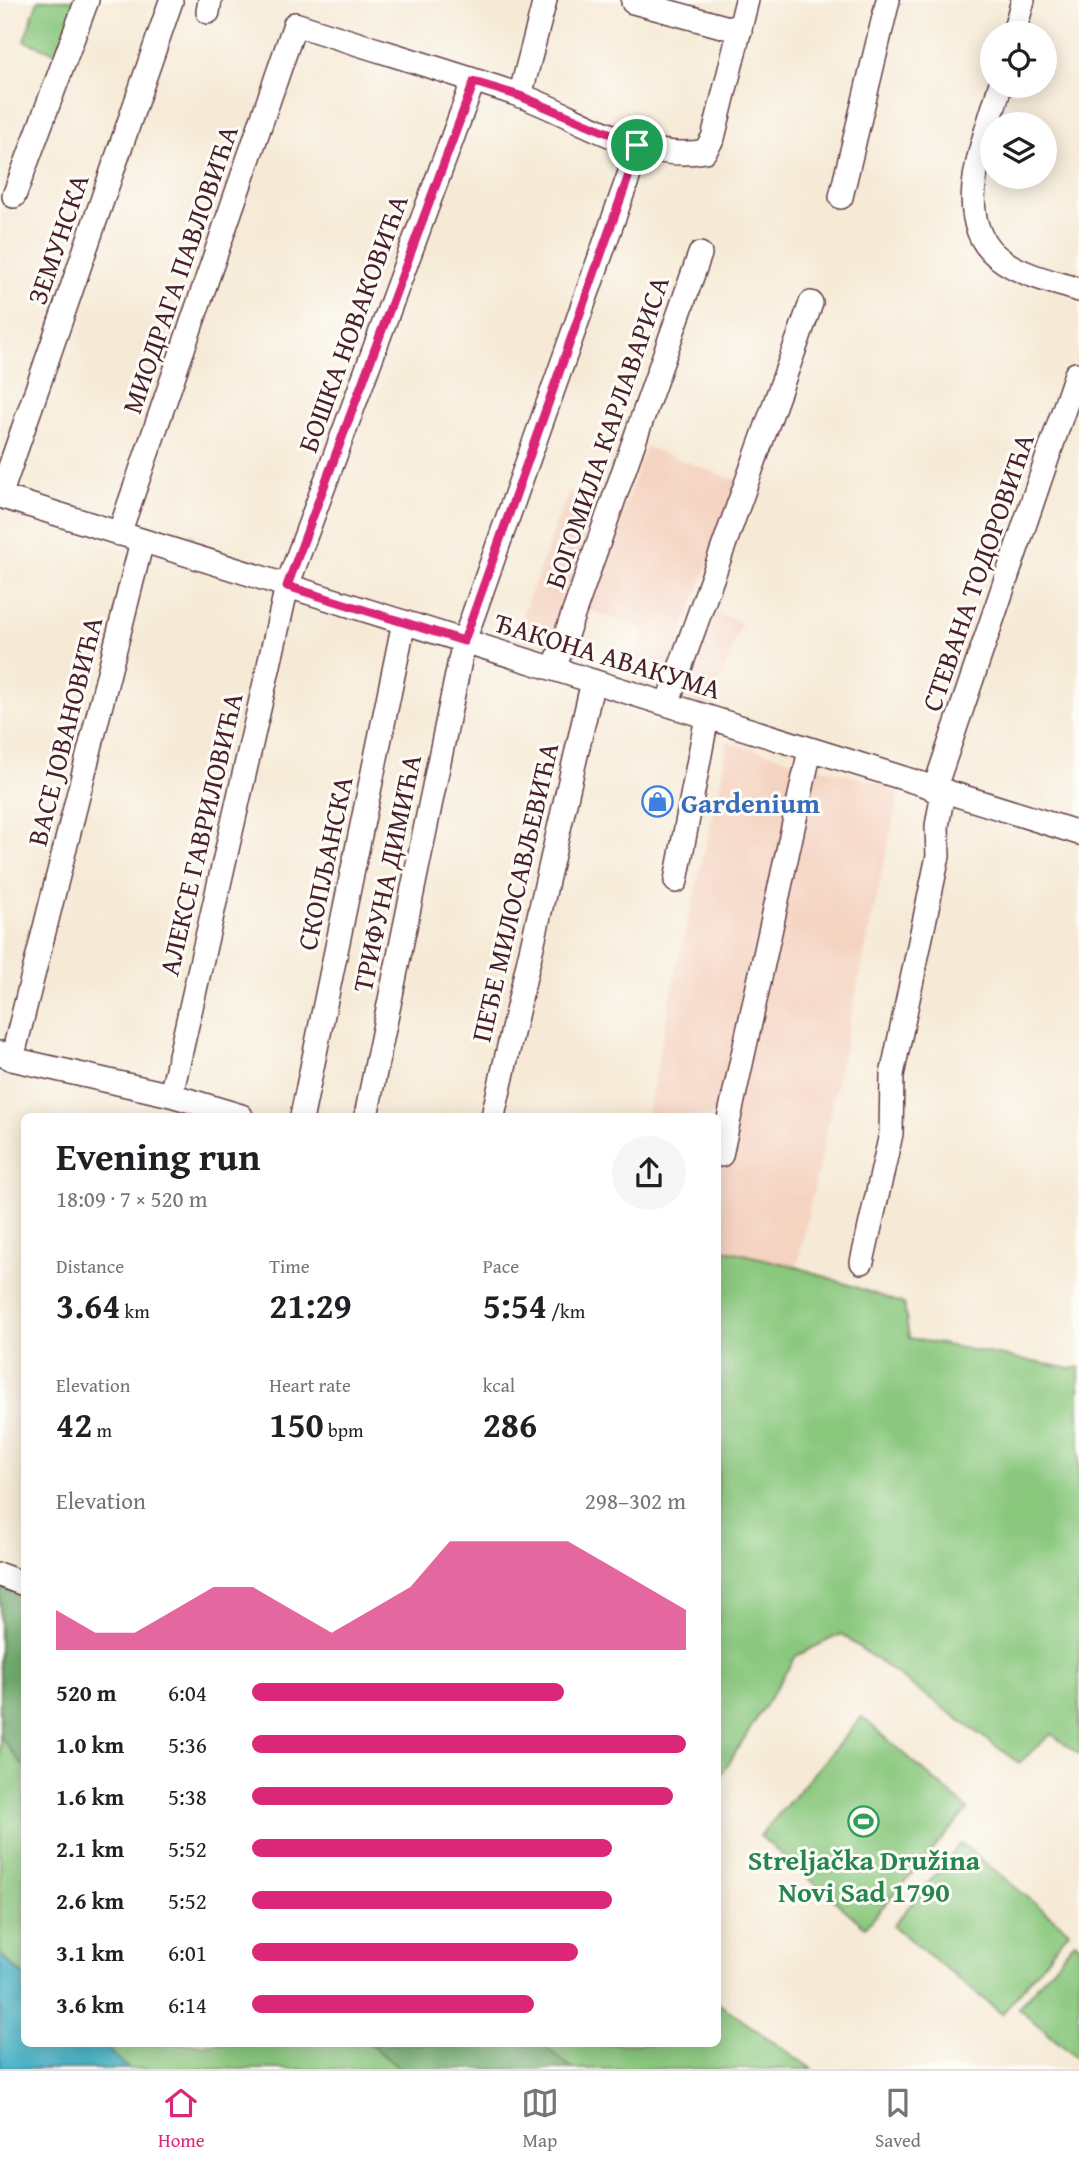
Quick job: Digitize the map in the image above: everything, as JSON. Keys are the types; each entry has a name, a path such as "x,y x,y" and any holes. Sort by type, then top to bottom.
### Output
{"street":[{"path":"14,196 87,0"},
{"path":"520,96 545,0"},
{"path":"474,82 520,96 637,145 688,155 705,151 713,138 747,0"},
{"path":"841,197 888,0"},
{"path":"1017,21 1023,0"},
{"name":"ЗЕМУНСКА","path":"0,496 171,1"},
{"path":"633,2 740,31"},
{"name":"МИОДРАГА ПАВЛОВИЋА","path":"119,534 295,24 474,82"},
{"name":"БОШКА НОВАКОВИЋА","path":"287,586 474,82"},
{"path":"997,98 975,179 975,221 984,244 1014,267 1079,290"},
{"name":"ТРИФУНА ДИМИЋА","path":"367,1113 464,641 629,175 637,145"},
{"name":"БОГОМИЛА КАРЛАВАРИСА","path":"554,669 700,254"},
{"path":"667,704 811,303"},
{"name":"СТЕВАНА ТОДОРОВИЋА","path":"862,1262 887,1158 891,1134 892,1075 938,856 939,791 1076,374"},
{"name":"ЂАКОНА АВАКУМА","path":"0,496 1079,833"},
{"name":"ВАСЕ ЈОВАНОВИЋА","path":"6,1056 142,541"},
{"name":"АЛЕКСЕ ГАВРИЛОВИЋА","path":"171,1095 287,586"},
{"name":"СКОПЉАНСКА","path":"303,1113 404,622"},
{"name":"ПЕЂЕ МИЛОСАВЉЕВИЋА","path":"494,1113 593,681"},
{"path":"676,881 707,717"},
{"path":"721,1154 810,750"},
{"path":"6,1056 171,1095 231,1113"},
{"path":"0,1575 21,1583"}],"shaded area":[{"path":"646,447 739,481 661,690 658,691 626,683 645,630 586,609"},
{"path":"568,492 602,505 546,656 512,643"},
{"path":"709,610 742,622 711,709 677,697"},
{"path":"727,742 900,789 797,1267 721,1249 721,1113 648,1113 675,974 719,790"}],"green space":[{"path":"38,0 79,0 59,54 24,41"},
{"path":"721,1249 797,1267 904,1304 909,1338 1071,1369 1079,1367 1079,1754 1051,1734 1019,1763 841,1634 796,1656 721,1775"},
{"path":"0,1587 21,1595 21,1763 0,1736"},
{"name":"Streljačka Družina Novi Sad 1790","path":"862,1717 968,1809 865,1927 760,1836"},
{"path":"0,1736 21,1763 21,1973 0,1955"},
{"path":"961,1843 1069,1931 1002,2014 893,1926"},
{"path":"1075,1941 1079,1945 1079,2060 1018,2008"},
{"path":"721,2005 812,2069 573,2069 545,2047 721,2047"},
{"path":"104,2047 374,2047 400,2069 129,2069"},
{"path":"374,2047 545,2047 573,2069 400,2069"}],"water":[{"path":"0,1955 21,1973 21,2047 104,2047 129,2069 0,2069"}],"place":[{"name":"Gardenium","path":"658,802"},
{"name":"Streljačka Družina Novi Sad 1790","path":"864,1822"}],"route":[{"path":"474,82 520,96 637,145 629,175 464,641 287,586 474,82"}]}
